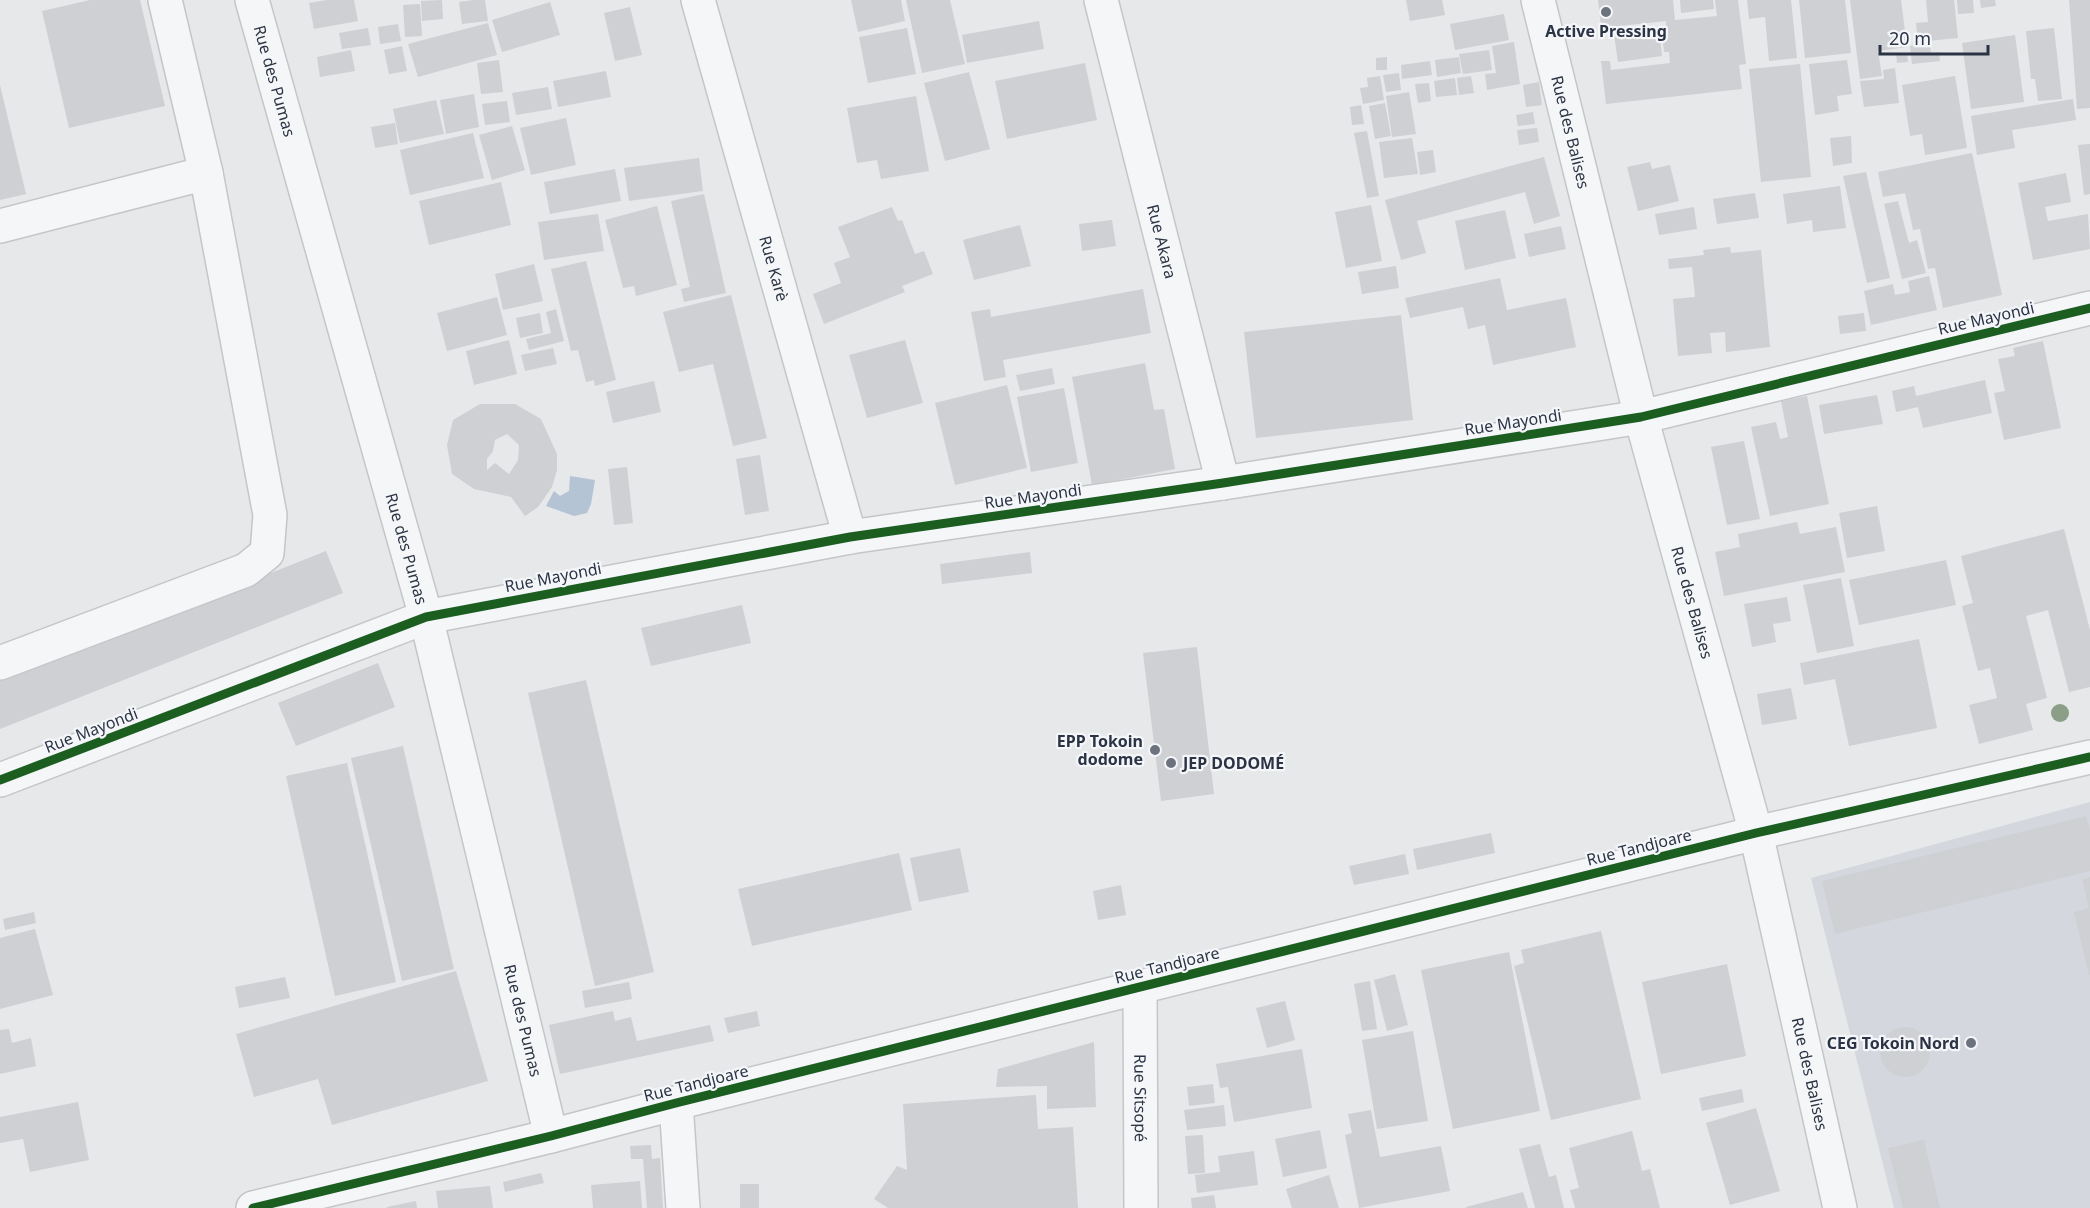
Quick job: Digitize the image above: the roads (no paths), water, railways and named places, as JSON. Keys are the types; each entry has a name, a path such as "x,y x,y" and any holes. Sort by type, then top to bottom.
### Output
{"street":[{"path":"0,663 246,570 267,553 270,515 206,173 165,0"},
{"name":"Rue des Pumas","path":"252,0 426,617 551,1136"},
{"name":"Rue Karè","path":"698,0 850,537"},
{"name":"Rue Akara","path":"1101,0 1223,483"},
{"name":"Rue des Balises","path":"1538,0 1641,417 1756,833 1840,1208"},
{"path":"0,226 206,173"},
{"name":"Rue Mayondi","path":"0,780 426,617 850,537 1223,483 1641,417 2090,308"},
{"name":"Rue Tandjoare","path":"253,1208 551,1136 1756,833 2090,757"},
{"name":"Rue Sitsopé","path":"1140,988 1141,1208"},
{"path":"676,1103 683,1208"}],"water":[{"path":"570,476 595,480 587,513 574,516 546,506 554,491 560,496 569,491"}],"place":[{"name":"Active Pressing","path":"1606,12"},
{"name":"EPP Tokoin dodome","path":"1155,750"},
{"name":"JEP DODOMÉ","path":"1171,763"},
{"name":"CEG Tokoin Nord","path":"1971,1043"}]}
